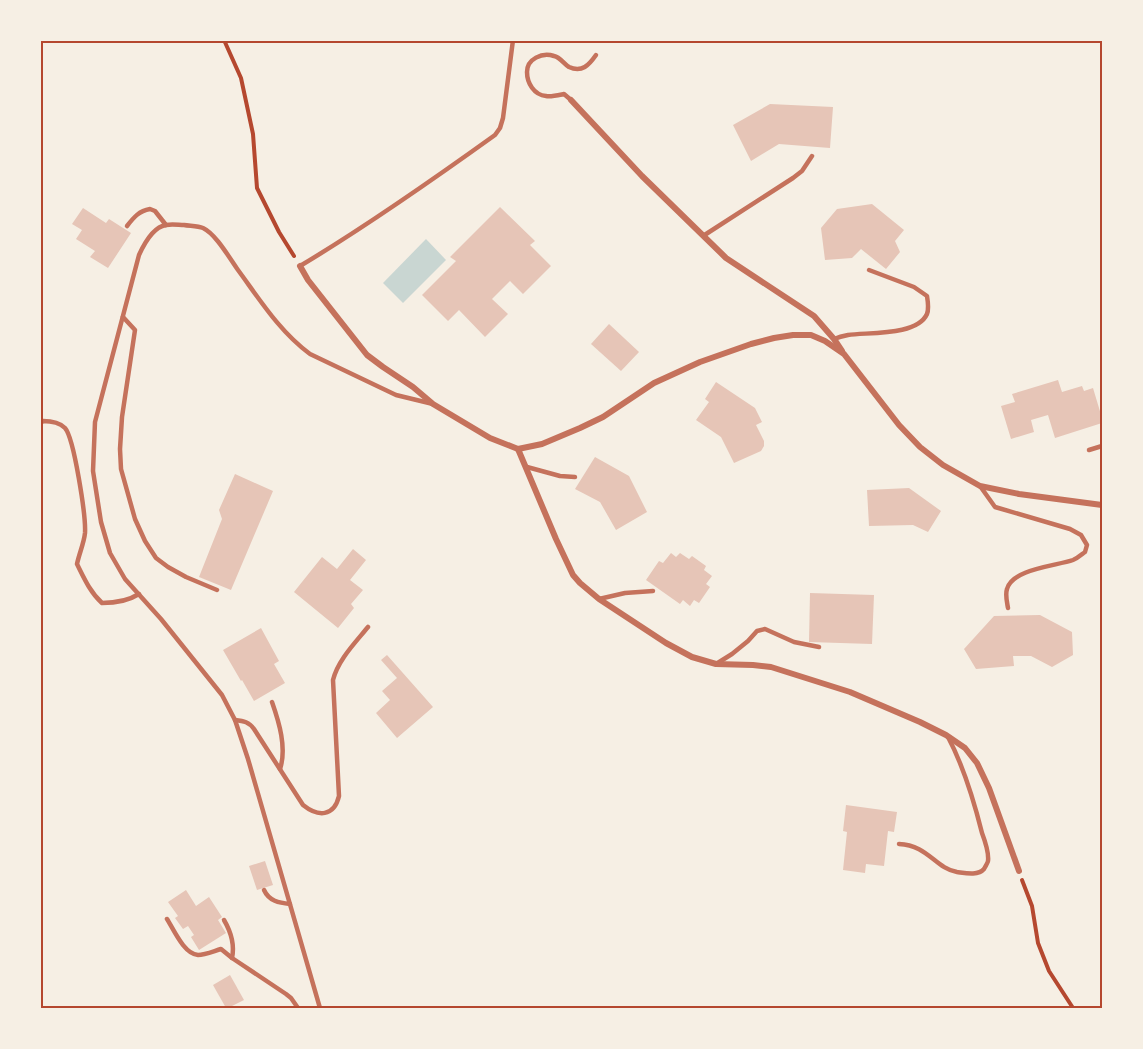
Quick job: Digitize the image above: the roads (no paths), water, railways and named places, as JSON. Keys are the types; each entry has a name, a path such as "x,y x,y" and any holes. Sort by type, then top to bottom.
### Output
{"street":[{"path":"571,100 642,176 726,258 814,316 899,425 920,447 943,465 980,486 1019,494 1102,505"},
{"path":"300,266 308,280 367,355 413,387 433,405 490,438 518,449 542,444 580,428 603,417 654,384 700,362 751,344 784,336 811,335 844,354"},
{"path":"518,449 573,574 599,599 666,643 692,657 716,664 771,667 850,692 946,735 965,747 977,763 989,788 1019,870"}],"lane":[{"path":"300,266 334,246 495,135 503,118 513,40"},
{"path":"571,100 564,94 545,96 534,91 527,80 527,67 535,58 545,54 557,56 569,66 580,69 590,65 596,55"},
{"path":"703,236 793,178 802,171 812,156"},
{"path":"127,225 134,216 150,209 155,211 166,225"},
{"path":"320,1008 235,720 216,687 162,619 125,579 110,553 100,522 93,471 95,422 143,246 161,226 203,228 212,236 273,318 299,346 310,354 396,395 433,405"},
{"path":"834,339 848,335 882,333 909,328 923,321 928,312 927,296 914,287 869,270"},
{"path":"123,317 135,330 122,417 120,449 121,469 135,519 156,558 186,577 217,590"},
{"path":"40,424 43,421 52,421 58,424 67,431 70,440 85,518 84,536 77,564 88,586 102,603 131,599 139,594"},
{"path":"1089,450 1102,446"},
{"path":"527,467 575,477"},
{"path":"980,486 995,507 1070,529 1081,535 1087,545 1085,552 1076,559 1020,574 1012,580 1007,588 1008,608"},
{"path":"599,599 625,593 653,591"},
{"path":"235,720 250,724 303,805 310,811 318,814 325,813 337,806 339,787 333,680 346,654 368,627"},
{"path":"716,664 757,632 765,629 794,642 819,646"},
{"path":"272,702 281,734 283,761 280,769"},
{"path":"899,844 920,848 943,866 954,871 978,873 984,869 988,861 978,817 956,753 946,735"},
{"path":"264,890 271,899 290,904"},
{"path":"167,920 189,952 199,955 221,949 286,994 298,1008"},
{"path":"224,920 230,931 234,950 232,958"}]}
